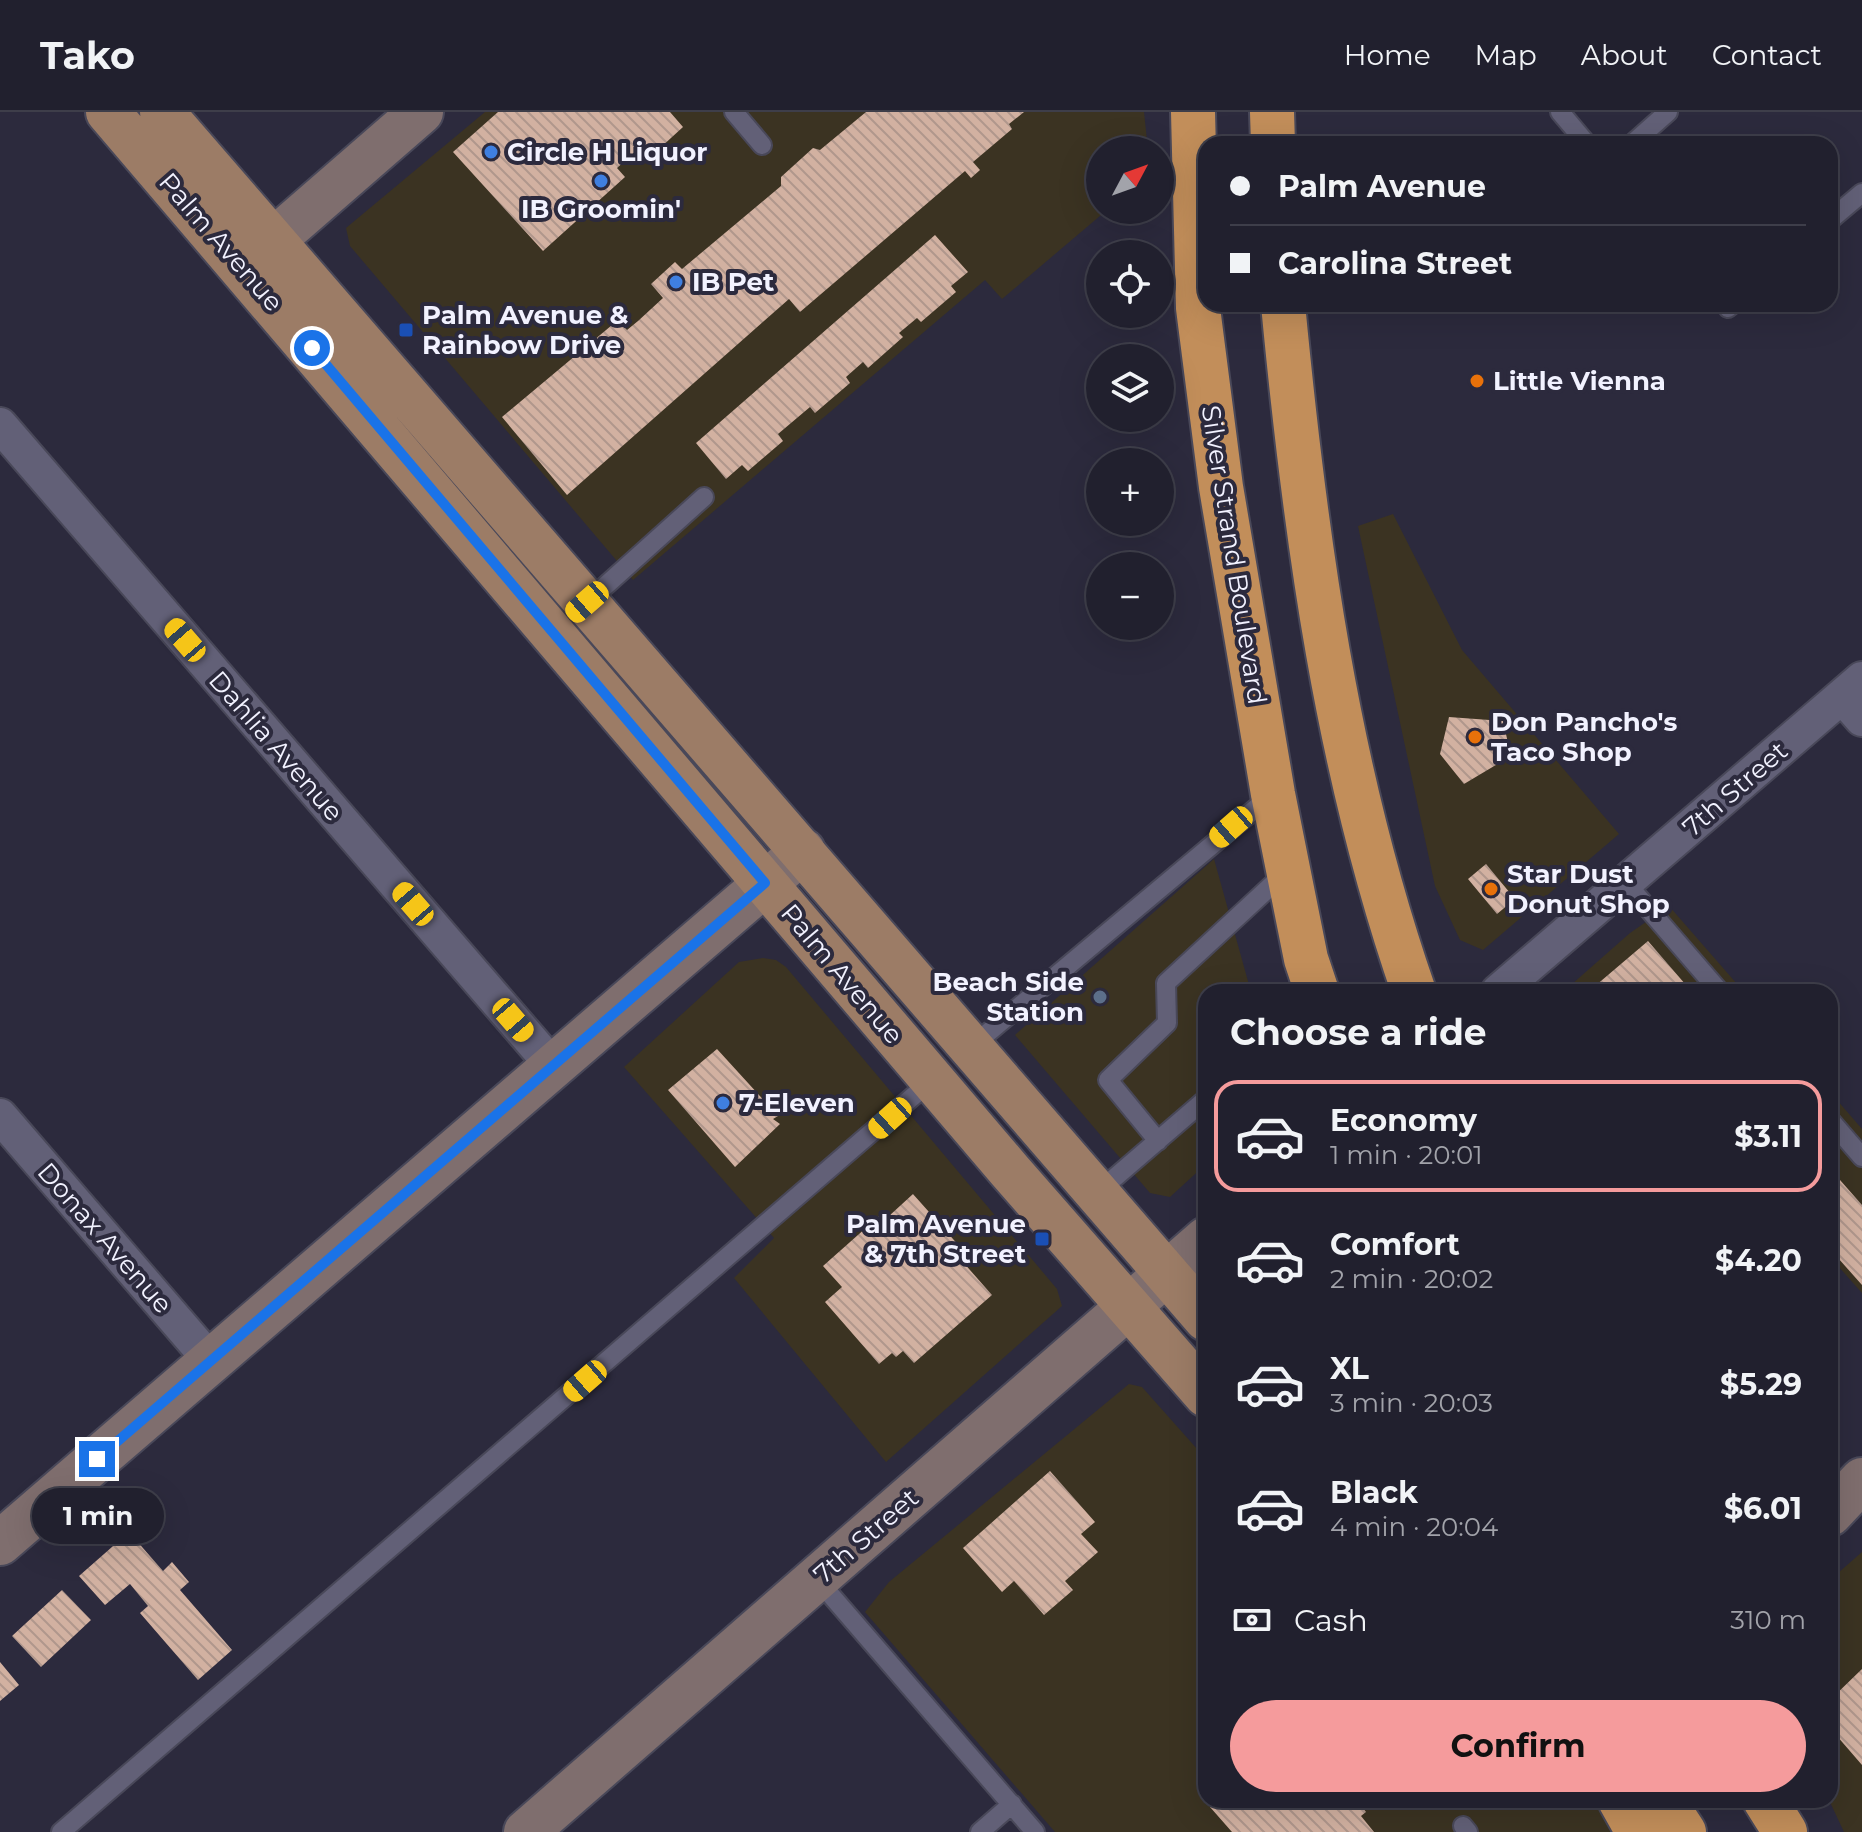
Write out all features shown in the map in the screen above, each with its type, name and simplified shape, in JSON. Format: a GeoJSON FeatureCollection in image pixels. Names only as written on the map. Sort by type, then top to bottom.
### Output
{"type":"FeatureCollection","features":[{"type":"Feature","properties":{"kind":"highway","name":"Silver Strand Boulevard"},"geometry":{"type":"LineString","coordinates":[[1193,112],[1198,308]]}},
{"type":"Feature","properties":{"kind":"highway"},"geometry":{"type":"LineString","coordinates":[[1272,112],[1273,136]]}},
{"type":"Feature","properties":{"kind":"highway","name":"Silver Strand Boulevard"},"geometry":{"type":"LineString","coordinates":[[1199,312],[1221,487],[1273,794],[1306,959],[1314,984]]}},
{"type":"Feature","properties":{"kind":"highway"},"geometry":{"type":"LineString","coordinates":[[1284,312],[1301,472],[1349,767],[1393,929],[1411,984]]}},
{"type":"Feature","properties":{"kind":"highway"},"geometry":{"type":"LineString","coordinates":[[1624,1808],[1638,1832]]}},
{"type":"Feature","properties":{"kind":"highway"},"geometry":{"type":"LineString","coordinates":[[1668,1808],[1684,1832]]}},
{"type":"Feature","properties":{"kind":"highway"},"geometry":{"type":"LineString","coordinates":[[1770,1808],[1787,1832]]}},
{"type":"Feature","properties":{"kind":"highway"},"geometry":{"type":"LineString","coordinates":[[1782,1808],[1787,1832]]}},
{"type":"Feature","properties":{"kind":"main road","name":"Palm Avenue"},"geometry":{"type":"LineString","coordinates":[[108,112],[259,254],[587,602],[1198,1309]]}},
{"type":"Feature","properties":{"kind":"main road","name":"Palm Avenue"},"geometry":{"type":"LineString","coordinates":[[162,112],[259,254],[553,633],[932,1080],[1198,1386]]}},
{"type":"Feature","properties":{"kind":"main road"},"geometry":{"type":"LineString","coordinates":[[932,1080],[972,1046]]}},
{"type":"Feature","properties":{"kind":"street"},"geometry":{"type":"LineString","coordinates":[[259,254],[421,112]]}},
{"type":"Feature","properties":{"kind":"street","name":"Dahlia Avenue"},"geometry":{"type":"LineString","coordinates":[[0,425],[553,1066]]}},
{"type":"Feature","properties":{"kind":"street","name":"7th Street"},"geometry":{"type":"LineString","coordinates":[[1507,984],[1626,883],[1855,698]]}},
{"type":"Feature","properties":{"kind":"street"},"geometry":{"type":"LineString","coordinates":[[0,1543],[803,851]]}},
{"type":"Feature","properties":{"kind":"street","name":"Donax Avenue"},"geometry":{"type":"LineString","coordinates":[[0,1116],[211,1361]]}},
{"type":"Feature","properties":{"kind":"street","name":"7th Street"},"geometry":{"type":"LineString","coordinates":[[526,1832],[1198,1246]]}},
{"type":"Feature","properties":{"kind":"lane"},"geometry":{"type":"LineString","coordinates":[[734,112],[762,145]]}},
{"type":"Feature","properties":{"kind":"lane"},"geometry":{"type":"LineString","coordinates":[[1560,112],[1580,136]]}},
{"type":"Feature","properties":{"kind":"lane"},"geometry":{"type":"LineString","coordinates":[[1641,136],[1668,112]]}},
{"type":"Feature","properties":{"kind":"lane"},"geometry":{"type":"LineString","coordinates":[[1838,213],[1862,193]]}},
{"type":"Feature","properties":{"kind":"lane"},"geometry":{"type":"LineString","coordinates":[[553,633],[704,497]]}},
{"type":"Feature","properties":{"kind":"lane"},"geometry":{"type":"LineString","coordinates":[[972,1046],[1273,794]]}},
{"type":"Feature","properties":{"kind":"lane"},"geometry":{"type":"LineString","coordinates":[[1158,1141],[1108,1080],[1167,1023],[1166,983],[1289,869]]}},
{"type":"Feature","properties":{"kind":"lane"},"geometry":{"type":"LineString","coordinates":[[1626,883],[1713,984]]}},
{"type":"Feature","properties":{"kind":"lane"},"geometry":{"type":"LineString","coordinates":[[61,1832],[932,1080]]}},
{"type":"Feature","properties":{"kind":"lane"},"geometry":{"type":"LineString","coordinates":[[1098,1192],[1198,1106]]}},
{"type":"Feature","properties":{"kind":"lane"},"geometry":{"type":"LineString","coordinates":[[1838,1129],[1862,1157]]}},
{"type":"Feature","properties":{"kind":"lane"},"geometry":{"type":"LineString","coordinates":[[817,1579],[1035,1832]]}},
{"type":"Feature","properties":{"kind":"lane"},"geometry":{"type":"LineString","coordinates":[[980,1832],[1012,1804]]}},
{"type":"Feature","properties":{"kind":"shaded area"},"geometry":{"type":"Polygon","coordinates":[[[485,112],[1144,112],[1147,136],[1086,136],[1086,224],[1090,224],[1002,299],[985,280],[633,580],[350,246],[346,228],[485,112]]]}},
{"type":"Feature","properties":{"kind":"shaded area"},"geometry":{"type":"Polygon","coordinates":[[[1393,514],[1462,650],[1619,834],[1483,950],[1460,940],[1435,886],[1358,526],[1393,514]]]}},
{"type":"Feature","properties":{"kind":"shaded area"},"geometry":{"type":"Polygon","coordinates":[[[1214,859],[1249,984],[1198,984],[1198,1171],[1170,1197],[1150,1193],[1015,1035],[1214,859]]]}},
{"type":"Feature","properties":{"kind":"shaded area"},"geometry":{"type":"Polygon","coordinates":[[[1669,906],[1737,984],[1572,984],[1630,933],[1669,906]]]}},
{"type":"Feature","properties":{"kind":"shaded area"},"geometry":{"type":"Polygon","coordinates":[[[763,958],[776,960],[786,967],[1057,1289],[1062,1306],[886,1462],[734,1278],[774,1238],[624,1067],[739,962],[763,958]]]}},
{"type":"Feature","properties":{"kind":"shaded area"},"geometry":{"type":"Polygon","coordinates":[[[1838,1101],[1862,1129],[1862,1293],[1838,1266],[1838,1101]]]}},
{"type":"Feature","properties":{"kind":"shaded area"},"geometry":{"type":"Polygon","coordinates":[[[1129,1384],[1142,1387],[1198,1450],[1198,1808],[1600,1808],[1612,1832],[1055,1832],[865,1612],[889,1582],[1129,1384]]]}},
{"type":"Feature","properties":{"kind":"shaded area"},"geometry":{"type":"Polygon","coordinates":[[[1862,1552],[1862,1832],[1844,1832],[1833,1808],[1838,1808],[1838,1573],[1862,1552]]]}},
{"type":"Feature","properties":{"kind":"building"},"geometry":{"type":"Polygon","coordinates":[[[498,112],[670,112],[683,127],[648,159],[638,149],[617,168],[625,177],[543,251],[453,152],[498,112]]]}},
{"type":"Feature","properties":{"kind":"building"},"geometry":{"type":"Polygon","coordinates":[[[866,112],[1024,112],[1009,124],[1012,129],[973,162],[980,170],[971,178],[965,171],[800,312],[789,299],[567,495],[502,417],[618,320],[627,330],[638,321],[663,298],[651,284],[675,262],[682,269],[781,186],[781,177],[813,148],[820,150],[866,112]]]}},
{"type":"Feature","properties":{"kind":"building"},"geometry":{"type":"Polygon","coordinates":[[[935,235],[968,272],[951,286],[956,292],[921,322],[917,318],[899,333],[903,337],[868,368],[863,362],[846,377],[850,383],[815,413],[810,407],[778,434],[783,441],[748,471],[742,465],[726,479],[696,443],[935,235]]]}},
{"type":"Feature","properties":{"kind":"building","name":"Don Pancho's Taco Shop"},"geometry":{"type":"Polygon","coordinates":[[[1449,717],[1503,721],[1511,756],[1464,784],[1440,754],[1449,717]]]}},
{"type":"Feature","properties":{"kind":"building","name":"Star Dust Donut Shop"},"geometry":{"type":"Polygon","coordinates":[[[1486,864],[1515,899],[1497,914],[1468,879],[1486,864]]]}},
{"type":"Feature","properties":{"kind":"building"},"geometry":{"type":"Polygon","coordinates":[[[1648,941],[1685,984],[1597,984],[1648,941]]]}},
{"type":"Feature","properties":{"kind":"building","name":"7-Eleven"},"geometry":{"type":"Polygon","coordinates":[[[717,1049],[778,1116],[773,1119],[780,1124],[735,1167],[668,1090],[717,1049]]]}},
{"type":"Feature","properties":{"kind":"building"},"geometry":{"type":"Polygon","coordinates":[[[1838,1178],[1862,1205],[1862,1285],[1838,1258],[1838,1178]]]}},
{"type":"Feature","properties":{"kind":"building"},"geometry":{"type":"Polygon","coordinates":[[[913,1194],[961,1248],[955,1253],[992,1295],[914,1363],[903,1351],[896,1357],[892,1353],[879,1364],[825,1302],[842,1287],[823,1266],[885,1211],[889,1216],[913,1194]]]}},
{"type":"Feature","properties":{"kind":"building"},"geometry":{"type":"Polygon","coordinates":[[[1050,1471],[1095,1522],[1081,1534],[1098,1552],[1065,1581],[1073,1590],[1044,1615],[1014,1581],[1002,1592],[963,1548],[1050,1471]]]}},
{"type":"Feature","properties":{"kind":"building"},"geometry":{"type":"Polygon","coordinates":[[[129,1532],[163,1571],[172,1562],[189,1582],[180,1590],[232,1650],[198,1680],[140,1613],[148,1606],[130,1584],[105,1605],[79,1576],[129,1532]]]}},
{"type":"Feature","properties":{"kind":"building"},"geometry":{"type":"Polygon","coordinates":[[[62,1590],[91,1620],[41,1667],[12,1636],[62,1590]]]}},
{"type":"Feature","properties":{"kind":"building"},"geometry":{"type":"Polygon","coordinates":[[[0,1662],[19,1685],[0,1701],[0,1662]]]}},
{"type":"Feature","properties":{"kind":"building"},"geometry":{"type":"Polygon","coordinates":[[[1862,1669],[1862,1765],[1838,1737],[1838,1692],[1862,1669]]]}},
{"type":"Feature","properties":{"kind":"building"},"geometry":{"type":"Polygon","coordinates":[[[1211,1808],[1363,1808],[1366,1812],[1361,1816],[1374,1832],[1232,1832],[1211,1808]]]}},
{"type":"Feature","properties":{"kind":"place","name":"Circle H Liquor"},"geometry":{"type":"Point","coordinates":[491,152]}},
{"type":"Feature","properties":{"kind":"place","name":"IB Groomin'"},"geometry":{"type":"Point","coordinates":[601,181]}},
{"type":"Feature","properties":{"kind":"place","name":"IB Pet"},"geometry":{"type":"Point","coordinates":[676,282]}},
{"type":"Feature","properties":{"kind":"place","name":"Palm Avenue & Rainbow Drive"},"geometry":{"type":"Point","coordinates":[406,330]}},
{"type":"Feature","properties":{"kind":"place","name":"Little Vienna"},"geometry":{"type":"Point","coordinates":[1477,381]}},
{"type":"Feature","properties":{"kind":"place","name":"Don Pancho's Taco Shop"},"geometry":{"type":"Point","coordinates":[1475,737]}},
{"type":"Feature","properties":{"kind":"place","name":"Star Dust Donut Shop"},"geometry":{"type":"Point","coordinates":[1491,889]}},
{"type":"Feature","properties":{"kind":"place","name":"Beach Side Station"},"geometry":{"type":"Point","coordinates":[1100,997]}},
{"type":"Feature","properties":{"kind":"place","name":"7-Eleven"},"geometry":{"type":"Point","coordinates":[723,1103]}},
{"type":"Feature","properties":{"kind":"place","name":"Palm Avenue & 7th Street"},"geometry":{"type":"Point","coordinates":[1042,1239]}},
{"type":"Feature","properties":{"kind":"route"},"geometry":{"type":"LineString","coordinates":[[97,1459],[765,883],[312,348]]}}]}
